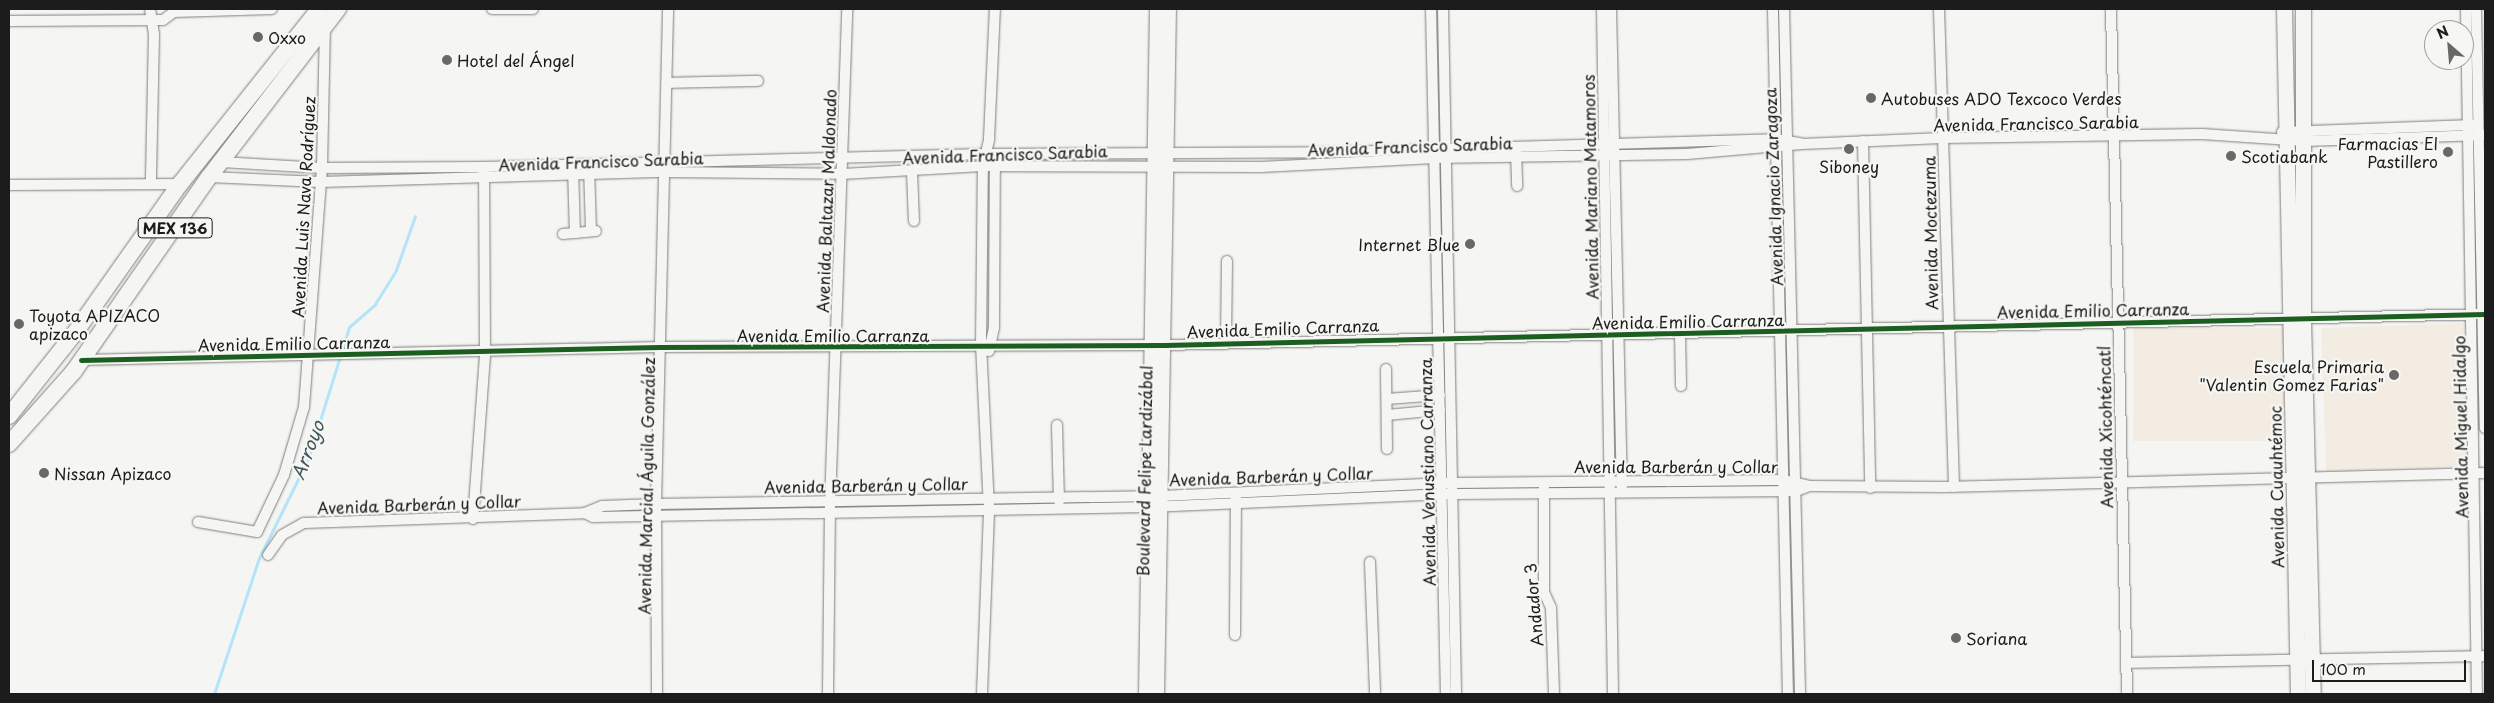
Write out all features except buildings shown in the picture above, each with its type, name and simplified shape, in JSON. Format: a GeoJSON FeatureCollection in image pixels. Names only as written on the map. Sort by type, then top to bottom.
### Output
{"type":"FeatureCollection","features":[{"type":"Feature","properties":{"kind":"main road","name":"MEX 136"},"geometry":{"type":"LineString","coordinates":[[9,416],[74,334],[180,184],[322,16],[338,9]]}},
{"type":"Feature","properties":{"kind":"main road","name":"Boulevard Felipe Lardizábal"},"geometry":{"type":"LineString","coordinates":[[1146,694],[1152,626],[1157,422],[1161,75],[1157,9]]}},
{"type":"Feature","properties":{"kind":"main road","name":"Boulevard Felipe Lardizábal"},"geometry":{"type":"LineString","coordinates":[[1161,75],[1168,9]]}},
{"type":"Feature","properties":{"kind":"main road","name":"Avenida Cuauhtémoc"},"geometry":{"type":"LineString","coordinates":[[2284,9],[2297,320],[2308,479],[2305,658],[2298,694]]}},
{"type":"Feature","properties":{"kind":"main road","name":"Avenida Cuauhtémoc"},"geometry":{"type":"LineString","coordinates":[[2302,9],[2305,135],[2292,478],[2305,658],[2313,694]]}},
{"type":"Feature","properties":{"kind":"main road","name":"MEX 136"},"geometry":{"type":"LineString","coordinates":[[9,444],[35,419],[81,360],[322,16]]}},
{"type":"Feature","properties":{"kind":"main road","name":"Boulevard Felipe Lardizábal"},"geometry":{"type":"LineString","coordinates":[[1152,626],[1156,694]]}},
{"type":"Feature","properties":{"kind":"street"},"geometry":{"type":"LineString","coordinates":[[150,9],[150,20],[154,34],[151,181]]}},
{"type":"Feature","properties":{"kind":"street"},"geometry":{"type":"LineString","coordinates":[[163,9],[163,20]]}},
{"type":"Feature","properties":{"kind":"street"},"geometry":{"type":"LineString","coordinates":[[154,34],[171,10],[272,9]]}},
{"type":"Feature","properties":{"kind":"street"},"geometry":{"type":"LineString","coordinates":[[492,9],[533,9]]}},
{"type":"Feature","properties":{"kind":"street","name":"Avenida Marcial Águila González"},"geometry":{"type":"LineString","coordinates":[[657,694],[656,509],[666,161],[668,9]]}},
{"type":"Feature","properties":{"kind":"street","name":"Avenida Baltazar Maldonado"},"geometry":{"type":"LineString","coordinates":[[828,694],[830,509],[847,9]]}},
{"type":"Feature","properties":{"kind":"street"},"geometry":{"type":"LineString","coordinates":[[982,694],[990,503],[985,362],[981,345],[983,166],[984,154],[990,139],[995,9]]}},
{"type":"Feature","properties":{"kind":"street","name":"Avenida Venustiano Carranza"},"geometry":{"type":"LineString","coordinates":[[1431,9],[1435,158],[1444,251]]}},
{"type":"Feature","properties":{"kind":"street","name":"Avenida Venustiano Carranza"},"geometry":{"type":"LineString","coordinates":[[1443,9],[1446,147],[1444,336],[1450,609],[1456,694]]}},
{"type":"Feature","properties":{"kind":"street","name":"Avenida Mariano Matamoros"},"geometry":{"type":"LineString","coordinates":[[1602,9],[1619,244],[1622,335],[1620,407],[1622,493]]}},
{"type":"Feature","properties":{"kind":"street","name":"Avenida Mariano Matamoros"},"geometry":{"type":"LineString","coordinates":[[1611,9],[1611,150],[1606,244],[1606,336],[1609,407],[1613,694]]}},
{"type":"Feature","properties":{"kind":"street","name":"Avenida Ignacio Zaragoza"},"geometry":{"type":"LineString","coordinates":[[1773,9],[1785,278],[1781,332],[1788,694]]}},
{"type":"Feature","properties":{"kind":"street","name":"Avenida Ignacio Zaragoza"},"geometry":{"type":"LineString","coordinates":[[1780,144],[1785,61],[1784,9]]}},
{"type":"Feature","properties":{"kind":"street","name":"Avenida Moctezuma"},"geometry":{"type":"LineString","coordinates":[[1939,9],[1947,326],[1954,487]]}},
{"type":"Feature","properties":{"kind":"street","name":"Avenida Xicohténcatl"},"geometry":{"type":"LineString","coordinates":[[2111,9],[2112,138],[2128,694]]}},
{"type":"Feature","properties":{"kind":"street","name":"Avenida Luis Nava Rodríguez"},"geometry":{"type":"LineString","coordinates":[[198,522],[258,532],[284,475],[301,416],[310,355],[322,168],[322,16]]}},
{"type":"Feature","properties":{"kind":"street"},"geometry":{"type":"LineString","coordinates":[[9,21],[163,20]]}},
{"type":"Feature","properties":{"kind":"street"},"geometry":{"type":"LineString","coordinates":[[1774,61],[1785,61]]}},
{"type":"Feature","properties":{"kind":"street"},"geometry":{"type":"LineString","coordinates":[[1433,64],[1445,65]]}},
{"type":"Feature","properties":{"kind":"street","name":"Avenida Miguel Hidalgo"},"geometry":{"type":"LineString","coordinates":[[2473,70],[2478,130],[2476,222],[2480,314],[2481,473],[2481,656],[2477,694]]}},
{"type":"Feature","properties":{"kind":"street"},"geometry":{"type":"LineString","coordinates":[[667,83],[758,81]]}},
{"type":"Feature","properties":{"kind":"street","name":"Avenida Francisco Sarabia"},"geometry":{"type":"LineString","coordinates":[[1342,157],[1435,147],[1516,146],[1611,150],[1687,149],[1942,138],[2288,136],[2478,130]]}},
{"type":"Feature","properties":{"kind":"street"},"geometry":{"type":"LineString","coordinates":[[985,362],[992,345],[995,275],[994,214],[996,154],[990,139]]}},
{"type":"Feature","properties":{"kind":"street"},"geometry":{"type":"LineString","coordinates":[[1863,141],[1870,488]]}},
{"type":"Feature","properties":{"kind":"street"},"geometry":{"type":"LineString","coordinates":[[1516,146],[1517,186]]}},
{"type":"Feature","properties":{"kind":"street","name":"Avenida Francisco Sarabia"},"geometry":{"type":"LineString","coordinates":[[221,162],[322,168],[484,167],[842,174],[912,172],[983,166],[1160,160],[1342,157],[1516,158],[1611,150]]}},
{"type":"Feature","properties":{"kind":"street","name":"Avenida Francisco Sarabia"},"geometry":{"type":"LineString","coordinates":[[589,169],[666,161],[842,161],[984,154],[1160,160]]}},
{"type":"Feature","properties":{"kind":"street"},"geometry":{"type":"LineString","coordinates":[[472,519],[486,354],[484,167]]}},
{"type":"Feature","properties":{"kind":"street"},"geometry":{"type":"LineString","coordinates":[[573,169],[576,233]]}},
{"type":"Feature","properties":{"kind":"street","name":"Avenida Francisco Sarabia"},"geometry":{"type":"LineString","coordinates":[[209,177],[320,182],[484,179],[573,169]]}},
{"type":"Feature","properties":{"kind":"street"},"geometry":{"type":"LineString","coordinates":[[563,234],[593,231],[589,169]]}},
{"type":"Feature","properties":{"kind":"street"},"geometry":{"type":"LineString","coordinates":[[912,172],[914,221]]}},
{"type":"Feature","properties":{"kind":"street"},"geometry":{"type":"LineString","coordinates":[[9,185],[151,181],[180,184]]}},
{"type":"Feature","properties":{"kind":"street"},"geometry":{"type":"LineString","coordinates":[[983,213],[994,214]]}},
{"type":"Feature","properties":{"kind":"street"},"geometry":{"type":"LineString","coordinates":[[1606,244],[1619,244]]}},
{"type":"Feature","properties":{"kind":"street"},"geometry":{"type":"LineString","coordinates":[[1226,342],[1227,261]]}},
{"type":"Feature","properties":{"kind":"street"},"geometry":{"type":"LineString","coordinates":[[982,275],[995,275]]}},
{"type":"Feature","properties":{"kind":"street","name":"Avenida Ignacio Zaragoza"},"geometry":{"type":"LineString","coordinates":[[1785,278],[1792,331],[1800,694]]}},
{"type":"Feature","properties":{"kind":"street","name":"Avenida Emilio Carranza"},"geometry":{"type":"LineString","coordinates":[[81,360],[310,355],[486,354],[660,347],[836,349],[981,345],[1158,344],[1444,336],[1606,336],[1781,332],[1867,326],[2118,325],[2480,314]]}},
{"type":"Feature","properties":{"kind":"street"},"geometry":{"type":"LineString","coordinates":[[1680,333],[1681,386]]}},
{"type":"Feature","properties":{"kind":"street","name":"Avenida Venustiano Carranza"},"geometry":{"type":"LineString","coordinates":[[1444,336],[1440,410],[1447,483]]}},
{"type":"Feature","properties":{"kind":"street"},"geometry":{"type":"LineString","coordinates":[[1386,369],[1387,449]]}},
{"type":"Feature","properties":{"kind":"street","name":"Avenida Miguel Hidalgo"},"geometry":{"type":"LineString","coordinates":[[2480,394],[2485,428]]}},
{"type":"Feature","properties":{"kind":"street"},"geometry":{"type":"LineString","coordinates":[[1387,399],[1440,396]]}},
{"type":"Feature","properties":{"kind":"street"},"geometry":{"type":"LineString","coordinates":[[1782,403],[1794,402]]}},
{"type":"Feature","properties":{"kind":"street"},"geometry":{"type":"LineString","coordinates":[[1609,407],[1620,407]]}},
{"type":"Feature","properties":{"kind":"street"},"geometry":{"type":"LineString","coordinates":[[1387,415],[1440,410]]}},
{"type":"Feature","properties":{"kind":"street"},"geometry":{"type":"LineString","coordinates":[[1057,425],[1059,507]]}},
{"type":"Feature","properties":{"kind":"street","name":"Avenida Barberán y Collar"},"geometry":{"type":"LineString","coordinates":[[268,555],[282,535],[304,523],[472,519],[585,513],[602,506],[656,509],[830,509],[990,503],[1059,496],[1236,504],[1351,501],[1447,494],[1784,491],[1796,487],[1809,486],[1870,488],[2121,485],[2481,473]]}},
{"type":"Feature","properties":{"kind":"street"},"geometry":{"type":"LineString","coordinates":[[1698,480],[1698,492]]}},
{"type":"Feature","properties":{"kind":"street","name":"Avenida Barberán y Collar"},"geometry":{"type":"LineString","coordinates":[[990,503],[1059,507],[1155,501],[1236,493],[1447,483],[1784,480],[1796,487]]}},
{"type":"Feature","properties":{"kind":"street","name":"Andador 3"},"geometry":{"type":"LineString","coordinates":[[1544,482],[1544,592],[1552,608],[1554,694]]}},
{"type":"Feature","properties":{"kind":"street"},"geometry":{"type":"LineString","coordinates":[[1351,489],[1351,501]]}},
{"type":"Feature","properties":{"kind":"street"},"geometry":{"type":"LineString","coordinates":[[1235,635],[1236,493]]}},
{"type":"Feature","properties":{"kind":"street"},"geometry":{"type":"LineString","coordinates":[[1370,562],[1375,694]]}},
{"type":"Feature","properties":{"kind":"street","name":"Avenida Venustiano Carranza"},"geometry":{"type":"LineString","coordinates":[[1446,694],[1450,609]]}},
{"type":"Feature","properties":{"kind":"street"},"geometry":{"type":"LineString","coordinates":[[2127,663],[2481,656]]}},
{"type":"Feature","properties":{"kind":"shaded area"},"geometry":{"type":"Polygon","coordinates":[[[2464,323],[2469,466],[2326,471],[2321,328],[2464,323]]]}},
{"type":"Feature","properties":{"kind":"shaded area"},"geometry":{"type":"Polygon","coordinates":[[[2133,328],[2284,328],[2284,441],[2133,441],[2133,328]]]}},
{"type":"Feature","properties":{"kind":"waterway","name":"Arroyo"},"geometry":{"type":"LineString","coordinates":[[214,694],[259,558],[308,459],[349,327],[375,304],[396,270],[415,216]]}},
{"type":"Feature","properties":{"kind":"cycle path"},"geometry":{"type":"LineString","coordinates":[[81,360],[660,347],[1164,345],[2485,314]]}},
{"type":"Feature","properties":{"kind":"place","name":"Oxxo"},"geometry":{"type":"Point","coordinates":[258,37]}},
{"type":"Feature","properties":{"kind":"place","name":"Hotel del Ángel"},"geometry":{"type":"Point","coordinates":[447,60]}},
{"type":"Feature","properties":{"kind":"place","name":"Autobuses ADO Texcoco Verdes"},"geometry":{"type":"Point","coordinates":[1871,98]}},
{"type":"Feature","properties":{"kind":"place","name":"Siboney"},"geometry":{"type":"Point","coordinates":[1849,149]}},
{"type":"Feature","properties":{"kind":"place","name":"Farmacias El Pastillero"},"geometry":{"type":"Point","coordinates":[2448,152]}},
{"type":"Feature","properties":{"kind":"place","name":"Scotiabank"},"geometry":{"type":"Point","coordinates":[2231,156]}},
{"type":"Feature","properties":{"kind":"place","name":"Internet Blue"},"geometry":{"type":"Point","coordinates":[1470,244]}},
{"type":"Feature","properties":{"kind":"place","name":"Toyota APIZACO apizaco"},"geometry":{"type":"Point","coordinates":[19,324]}},
{"type":"Feature","properties":{"kind":"place","name":"Escuela Primaria \"Valentin Gomez Farias\""},"geometry":{"type":"Point","coordinates":[2394,375]}},
{"type":"Feature","properties":{"kind":"place","name":"Nissan Apizaco"},"geometry":{"type":"Point","coordinates":[44,473]}},
{"type":"Feature","properties":{"kind":"place","name":"Soriana"},"geometry":{"type":"Point","coordinates":[1956,638]}}]}
